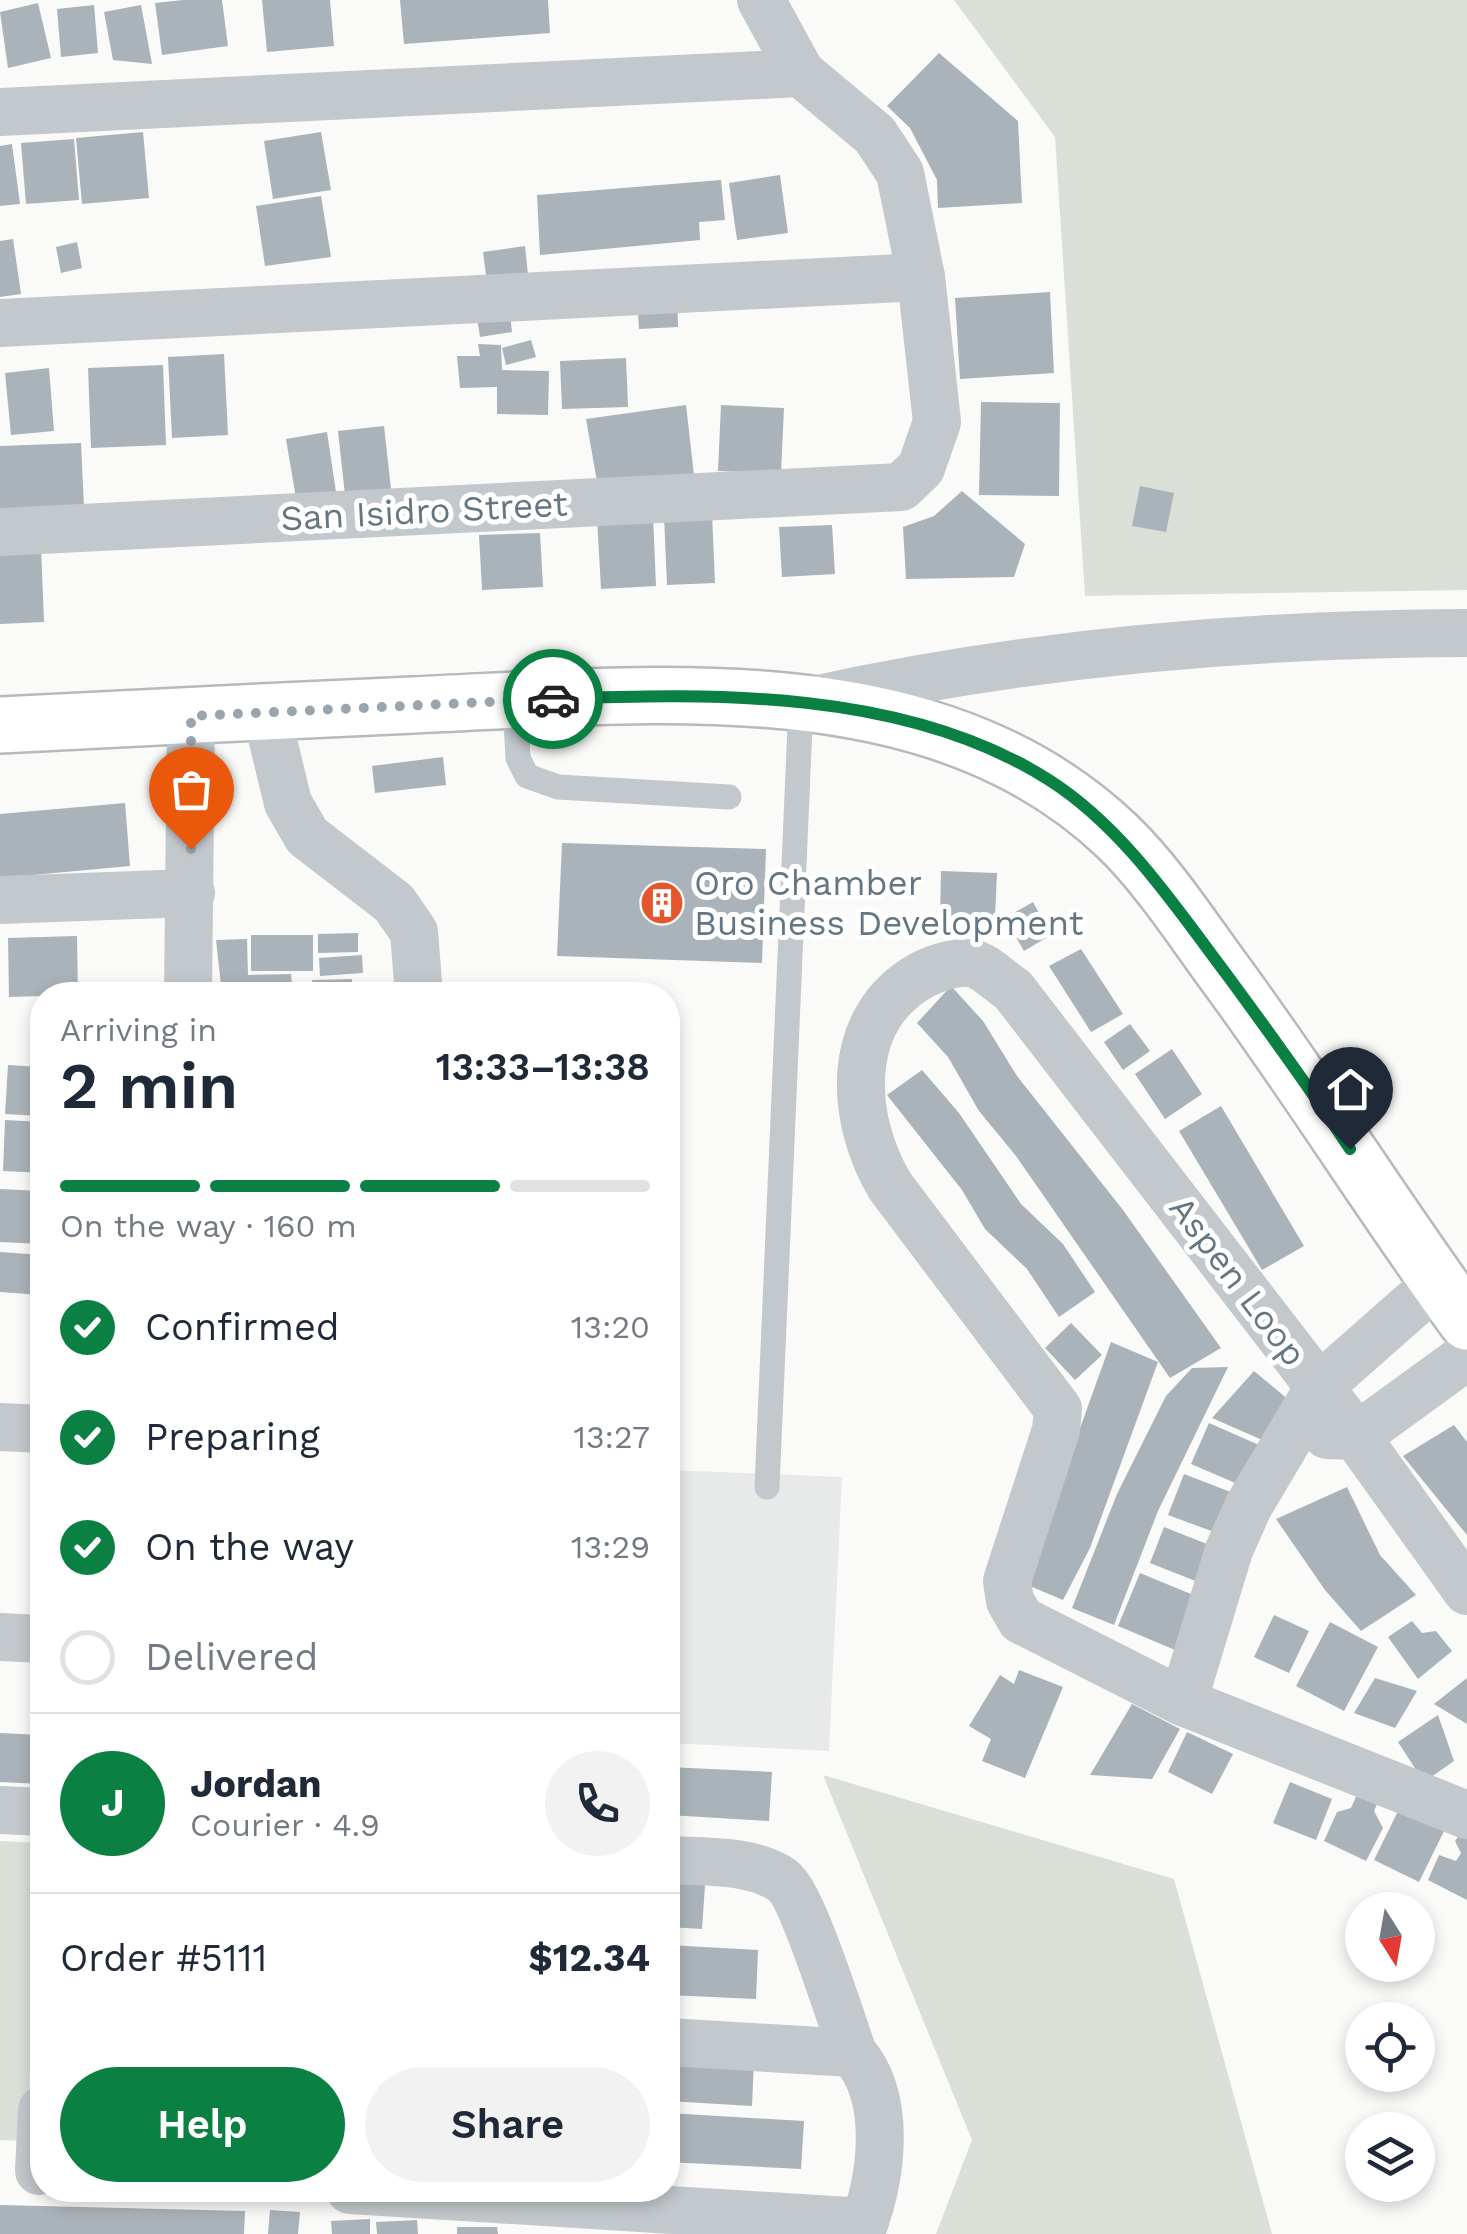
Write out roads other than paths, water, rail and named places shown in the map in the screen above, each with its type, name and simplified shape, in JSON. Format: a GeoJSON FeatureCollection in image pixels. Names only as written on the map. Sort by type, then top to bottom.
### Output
{"type":"FeatureCollection","features":[{"type":"Feature","properties":{"kind":"main road"},"geometry":{"type":"LineString","coordinates":[[0,724],[515,701],[708,698],[801,703],[916,724],[976,745],[1049,780],[1119,838],[1186,920],[1306,1082],[1452,1302]]}},
{"type":"Feature","properties":{"kind":"street"},"geometry":{"type":"LineString","coordinates":[[0,112],[801,74],[760,0]]}},
{"type":"Feature","properties":{"kind":"street","name":"San Isidro Street"},"geometry":{"type":"LineString","coordinates":[[0,532],[901,486],[921,468],[933,444],[937,422],[921,277],[900,173],[874,135],[801,74]]}},
{"type":"Feature","properties":{"kind":"street"},"geometry":{"type":"LineString","coordinates":[[0,323],[921,277]]}},
{"type":"Feature","properties":{"kind":"street"},"geometry":{"type":"LineString","coordinates":[[801,703],[1081,657],[1330,634],[1467,633]]}},
{"type":"Feature","properties":{"kind":"street"},"geometry":{"type":"LineString","coordinates":[[266,712],[288,804],[307,836],[350,874],[394,903],[414,932],[418,982]]}},
{"type":"Feature","properties":{"kind":"street"},"geometry":{"type":"LineString","coordinates":[[189,982],[191,716]]}},
{"type":"Feature","properties":{"kind":"street"},"geometry":{"type":"LineString","coordinates":[[0,900],[192,893]]}},
{"type":"Feature","properties":{"kind":"street","name":"Aspen Loop"},"geometry":{"type":"LineString","coordinates":[[1183,1702],[1021,1620],[1010,1601],[1007,1581],[1056,1430],[1058,1409],[890,1186],[869,1151],[861,1115],[860,1064],[880,1015],[908,982],[934,968],[974,964],[998,980],[1046,1027],[1356,1436],[1467,1591]]}},
{"type":"Feature","properties":{"kind":"street"},"geometry":{"type":"LineString","coordinates":[[1452,1302],[1319,1387],[1257,1490],[1228,1550],[1183,1702],[1467,1815]]}},
{"type":"Feature","properties":{"kind":"street"},"geometry":{"type":"LineString","coordinates":[[1294,1433],[1356,1436],[1467,1356]]}},
{"type":"Feature","properties":{"kind":"street"},"geometry":{"type":"LineString","coordinates":[[0,1426],[30,1429]]}},
{"type":"Feature","properties":{"kind":"street"},"geometry":{"type":"LineString","coordinates":[[0,1638],[30,1639]]}},
{"type":"Feature","properties":{"kind":"street"},"geometry":{"type":"LineString","coordinates":[[0,1810],[30,1811]]}},
{"type":"Feature","properties":{"kind":"street"},"geometry":{"type":"LineString","coordinates":[[512,2202],[863,2228],[879,2143],[877,2092],[870,2072],[853,2052],[785,1882],[734,1865],[680,1861]]}},
{"type":"Feature","properties":{"kind":"street"},"geometry":{"type":"LineString","coordinates":[[680,2043],[853,2052]]}},
{"type":"Feature","properties":{"kind":"lane"},"geometry":{"type":"LineString","coordinates":[[515,701],[518,758],[526,776],[558,787],[729,797]]}},
{"type":"Feature","properties":{"kind":"lane"},"geometry":{"type":"LineString","coordinates":[[767,1486],[801,703]]}},
{"type":"Feature","properties":{"kind":"place","name":"Oro Chamber Business Development"},"geometry":{"type":"Point","coordinates":[662,903]}}]}
